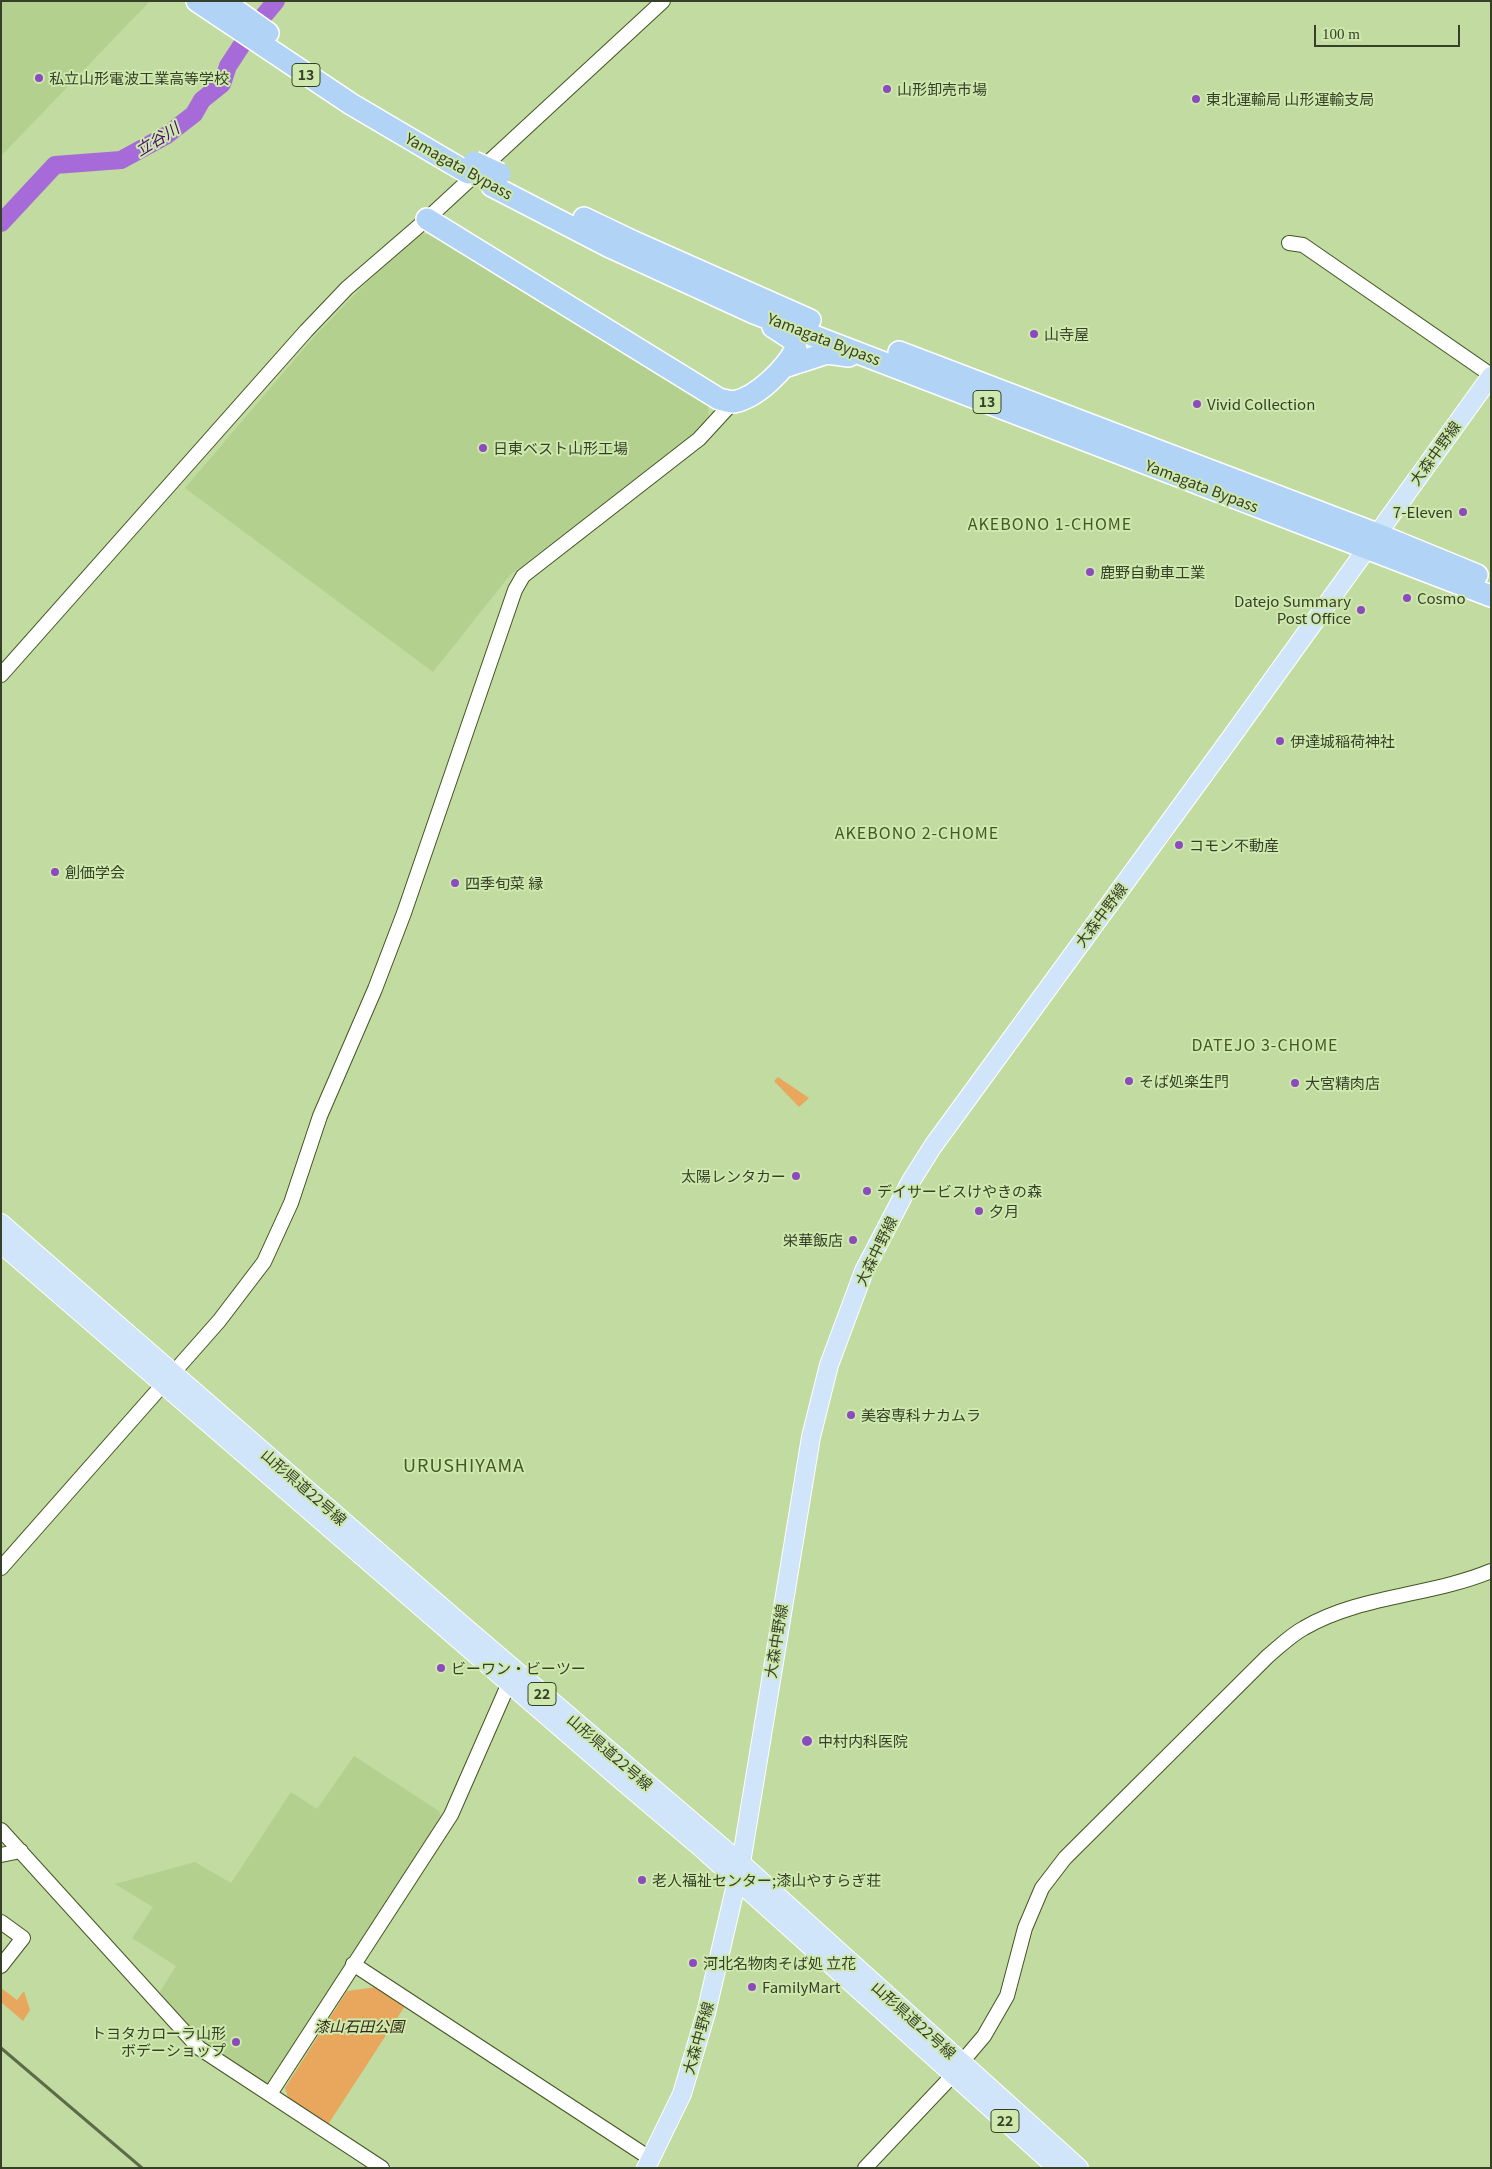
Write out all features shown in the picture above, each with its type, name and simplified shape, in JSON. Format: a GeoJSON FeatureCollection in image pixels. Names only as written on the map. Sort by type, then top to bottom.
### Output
{"type":"FeatureCollection","features":[{"type":"Feature","properties":{"kind":"highway","name":"Yamagata Bypass"},"geometry":{"type":"LineString","coordinates":[[197,1],[302,72],[471,168],[496,180],[817,323],[994,387],[1182,462],[1373,541],[1491,596]]}},
{"type":"Feature","properties":{"kind":"highway","name":"Yamagata Bypass"},"geometry":{"type":"LineString","coordinates":[[223,1],[421,138]]}},
{"type":"Feature","properties":{"kind":"highway","name":"Yamagata Bypass"},"geometry":{"type":"LineString","coordinates":[[496,180],[608,246],[754,313],[985,401],[1373,541],[1491,581]]}},
{"type":"Feature","properties":{"kind":"highway"},"geometry":{"type":"LineString","coordinates":[[428,219],[719,399],[733,402],[746,397],[787,366],[828,353],[855,357],[946,392],[985,401]]}},
{"type":"Feature","properties":{"kind":"highway"},"geometry":{"type":"LineString","coordinates":[[699,288],[709,297],[730,309],[780,330],[793,340],[796,349],[787,366]]}},
{"type":"Feature","properties":{"kind":"main road","name":"大森中野線"},"geometry":{"type":"LineString","coordinates":[[648,2163],[682,2094],[706,2012],[739,1872],[810,1436],[829,1365],[864,1271],[907,1188],[933,1146],[1373,541],[1491,375]]}},
{"type":"Feature","properties":{"kind":"main road","name":"山形県道22号線"},"geometry":{"type":"LineString","coordinates":[[1,1223],[169,1379],[509,1683],[739,1872]]}},
{"type":"Feature","properties":{"kind":"main road","name":"山形県道22号線"},"geometry":{"type":"LineString","coordinates":[[1,1244],[169,1379],[739,1872],[957,2069],[1057,2168]]}},
{"type":"Feature","properties":{"kind":"main road","name":"山形県道22号線"},"geometry":{"type":"LineString","coordinates":[[957,2069],[1080,2168]]}},
{"type":"Feature","properties":{"kind":"street"},"geometry":{"type":"LineString","coordinates":[[1,675],[306,331],[347,288],[428,219],[663,1]]}},
{"type":"Feature","properties":{"kind":"street"},"geometry":{"type":"LineString","coordinates":[[1290,243],[1303,245],[1491,375]]}},
{"type":"Feature","properties":{"kind":"street"},"geometry":{"type":"LineString","coordinates":[[1,1568],[169,1379],[245,1290],[264,1262],[291,1203],[320,1116],[375,989],[404,913],[515,590],[524,576],[700,439],[733,402]]}},
{"type":"Feature","properties":{"kind":"street"},"geometry":{"type":"LineString","coordinates":[[865,2168],[957,2069],[984,2036],[1007,1996],[1025,1928],[1042,1888],[1066,1858],[1268,1656],[1305,1628],[1343,1611],[1457,1583],[1491,1571]]}},
{"type":"Feature","properties":{"kind":"street"},"geometry":{"type":"LineString","coordinates":[[270,2094],[451,1815],[509,1683]]}},
{"type":"Feature","properties":{"kind":"street"},"geometry":{"type":"LineString","coordinates":[[1,1830],[199,2048],[382,2168]]}},
{"type":"Feature","properties":{"kind":"street"},"geometry":{"type":"LineString","coordinates":[[1,1855],[21,1851]]}},
{"type":"Feature","properties":{"kind":"street"},"geometry":{"type":"LineString","coordinates":[[1,1922],[23,1938],[1,1966]]}},
{"type":"Feature","properties":{"kind":"street"},"geometry":{"type":"LineString","coordinates":[[353,1964],[648,2163]]}},
{"type":"Feature","properties":{"kind":"shaded area","name":"私立山形電波工業高等学校"},"geometry":{"type":"Polygon","coordinates":[[[1,1],[150,1],[1,156],[1,1]]]}},
{"type":"Feature","properties":{"kind":"shaded area"},"geometry":{"type":"Polygon","coordinates":[[[432,233],[708,403],[709,423],[510,575],[433,672],[185,488],[314,337],[365,284],[420,235],[432,233]]]}},
{"type":"Feature","properties":{"kind":"shaded area"},"geometry":{"type":"Polygon","coordinates":[[[354,1756],[439,1811],[442,1821],[268,2089],[202,2046],[158,1995],[176,1966],[132,1938],[153,1907],[115,1884],[195,1862],[231,1883],[291,1792],[317,1809],[354,1756]]]}},
{"type":"Feature","properties":{"kind":"green space"},"geometry":{"type":"Polygon","coordinates":[[[778,1077],[809,1098],[799,1107],[774,1081],[778,1077]]]}},
{"type":"Feature","properties":{"kind":"green space","name":"漆山石田公園"},"geometry":{"type":"Polygon","coordinates":[[[377,1987],[405,2006],[327,2126],[289,2100],[285,2088],[347,1991],[377,1987]]]}},
{"type":"Feature","properties":{"kind":"green space"},"geometry":{"type":"Polygon","coordinates":[[[1,1988],[17,2000],[24,1991],[30,2010],[23,2021],[1,2002],[1,1988]]]}},
{"type":"Feature","properties":{"kind":"waterway","name":"立谷川"},"geometry":{"type":"LineString","coordinates":[[1,223],[55,165],[121,160],[167,135],[194,114],[202,100],[222,84],[228,66],[251,31],[276,1]]}},
{"type":"Feature","properties":{"kind":"railway"},"geometry":{"type":"LineString","coordinates":[[1,2048],[142,2168]]}},
{"type":"Feature","properties":{"kind":"place","name":"私立山形電波工業高等学校"},"geometry":{"type":"Point","coordinates":[39,78]}},
{"type":"Feature","properties":{"kind":"place","name":"山形卸売市場"},"geometry":{"type":"Point","coordinates":[887,89]}},
{"type":"Feature","properties":{"kind":"place","name":"東北運輸局 山形運輸支局"},"geometry":{"type":"Point","coordinates":[1196,99]}},
{"type":"Feature","properties":{"kind":"place","name":"山寺屋"},"geometry":{"type":"Point","coordinates":[1034,334]}},
{"type":"Feature","properties":{"kind":"place","name":"Vivid Collection"},"geometry":{"type":"Point","coordinates":[1197,404]}},
{"type":"Feature","properties":{"kind":"place","name":"日東ベスト山形工場"},"geometry":{"type":"Point","coordinates":[483,448]}},
{"type":"Feature","properties":{"kind":"place","name":"7-Eleven"},"geometry":{"type":"Point","coordinates":[1463,512]}},
{"type":"Feature","properties":{"kind":"place","name":"鹿野自動車工業"},"geometry":{"type":"Point","coordinates":[1090,572]}},
{"type":"Feature","properties":{"kind":"place","name":"Cosmo"},"geometry":{"type":"Point","coordinates":[1407,598]}},
{"type":"Feature","properties":{"kind":"place","name":"Datejo Summary Post Office"},"geometry":{"type":"Point","coordinates":[1361,610]}},
{"type":"Feature","properties":{"kind":"place","name":"伊達城稲荷神社"},"geometry":{"type":"Point","coordinates":[1280,741]}},
{"type":"Feature","properties":{"kind":"place","name":"コモン不動産"},"geometry":{"type":"Point","coordinates":[1179,845]}},
{"type":"Feature","properties":{"kind":"place","name":"創価学会"},"geometry":{"type":"Point","coordinates":[55,872]}},
{"type":"Feature","properties":{"kind":"place","name":"四季旬菜 縁"},"geometry":{"type":"Point","coordinates":[455,883]}},
{"type":"Feature","properties":{"kind":"place","name":"そば処楽生門"},"geometry":{"type":"Point","coordinates":[1129,1081]}},
{"type":"Feature","properties":{"kind":"place","name":"大宮精肉店"},"geometry":{"type":"Point","coordinates":[1295,1083]}},
{"type":"Feature","properties":{"kind":"place","name":"太陽レンタカー"},"geometry":{"type":"Point","coordinates":[796,1176]}},
{"type":"Feature","properties":{"kind":"place","name":"デイサービスけやきの森"},"geometry":{"type":"Point","coordinates":[867,1191]}},
{"type":"Feature","properties":{"kind":"place","name":"夕月"},"geometry":{"type":"Point","coordinates":[979,1211]}},
{"type":"Feature","properties":{"kind":"place","name":"栄華飯店"},"geometry":{"type":"Point","coordinates":[853,1240]}},
{"type":"Feature","properties":{"kind":"place","name":"美容専科ナカムラ"},"geometry":{"type":"Point","coordinates":[851,1415]}},
{"type":"Feature","properties":{"kind":"place","name":"ビーワン・ビーツー"},"geometry":{"type":"Point","coordinates":[441,1668]}},
{"type":"Feature","properties":{"kind":"place","name":"中村内科医院"},"geometry":{"type":"Point","coordinates":[807,1741]}},
{"type":"Feature","properties":{"kind":"place","name":"老人福祉センター;漆山やすらぎ荘"},"geometry":{"type":"Point","coordinates":[642,1880]}},
{"type":"Feature","properties":{"kind":"place","name":"河北名物肉そば処 立花"},"geometry":{"type":"Point","coordinates":[693,1963]}},
{"type":"Feature","properties":{"kind":"place","name":"FamilyMart"},"geometry":{"type":"Point","coordinates":[752,1987]}},
{"type":"Feature","properties":{"kind":"place","name":"トヨタカローラ山形 ボデーショップ"},"geometry":{"type":"Point","coordinates":[236,2042]}},
{"type":"Feature","properties":{"kind":"district","name":"AKEBONO 1-CHOME"},"geometry":{"type":"Point","coordinates":[1050,524]}},
{"type":"Feature","properties":{"kind":"district","name":"AKEBONO 2-CHOME"},"geometry":{"type":"Point","coordinates":[917,833]}},
{"type":"Feature","properties":{"kind":"district","name":"DATEJO 3-CHOME"},"geometry":{"type":"Point","coordinates":[1265,1045]}},
{"type":"Feature","properties":{"kind":"district","name":"URUSHIYAMA"},"geometry":{"type":"Point","coordinates":[464,1465]}}]}
